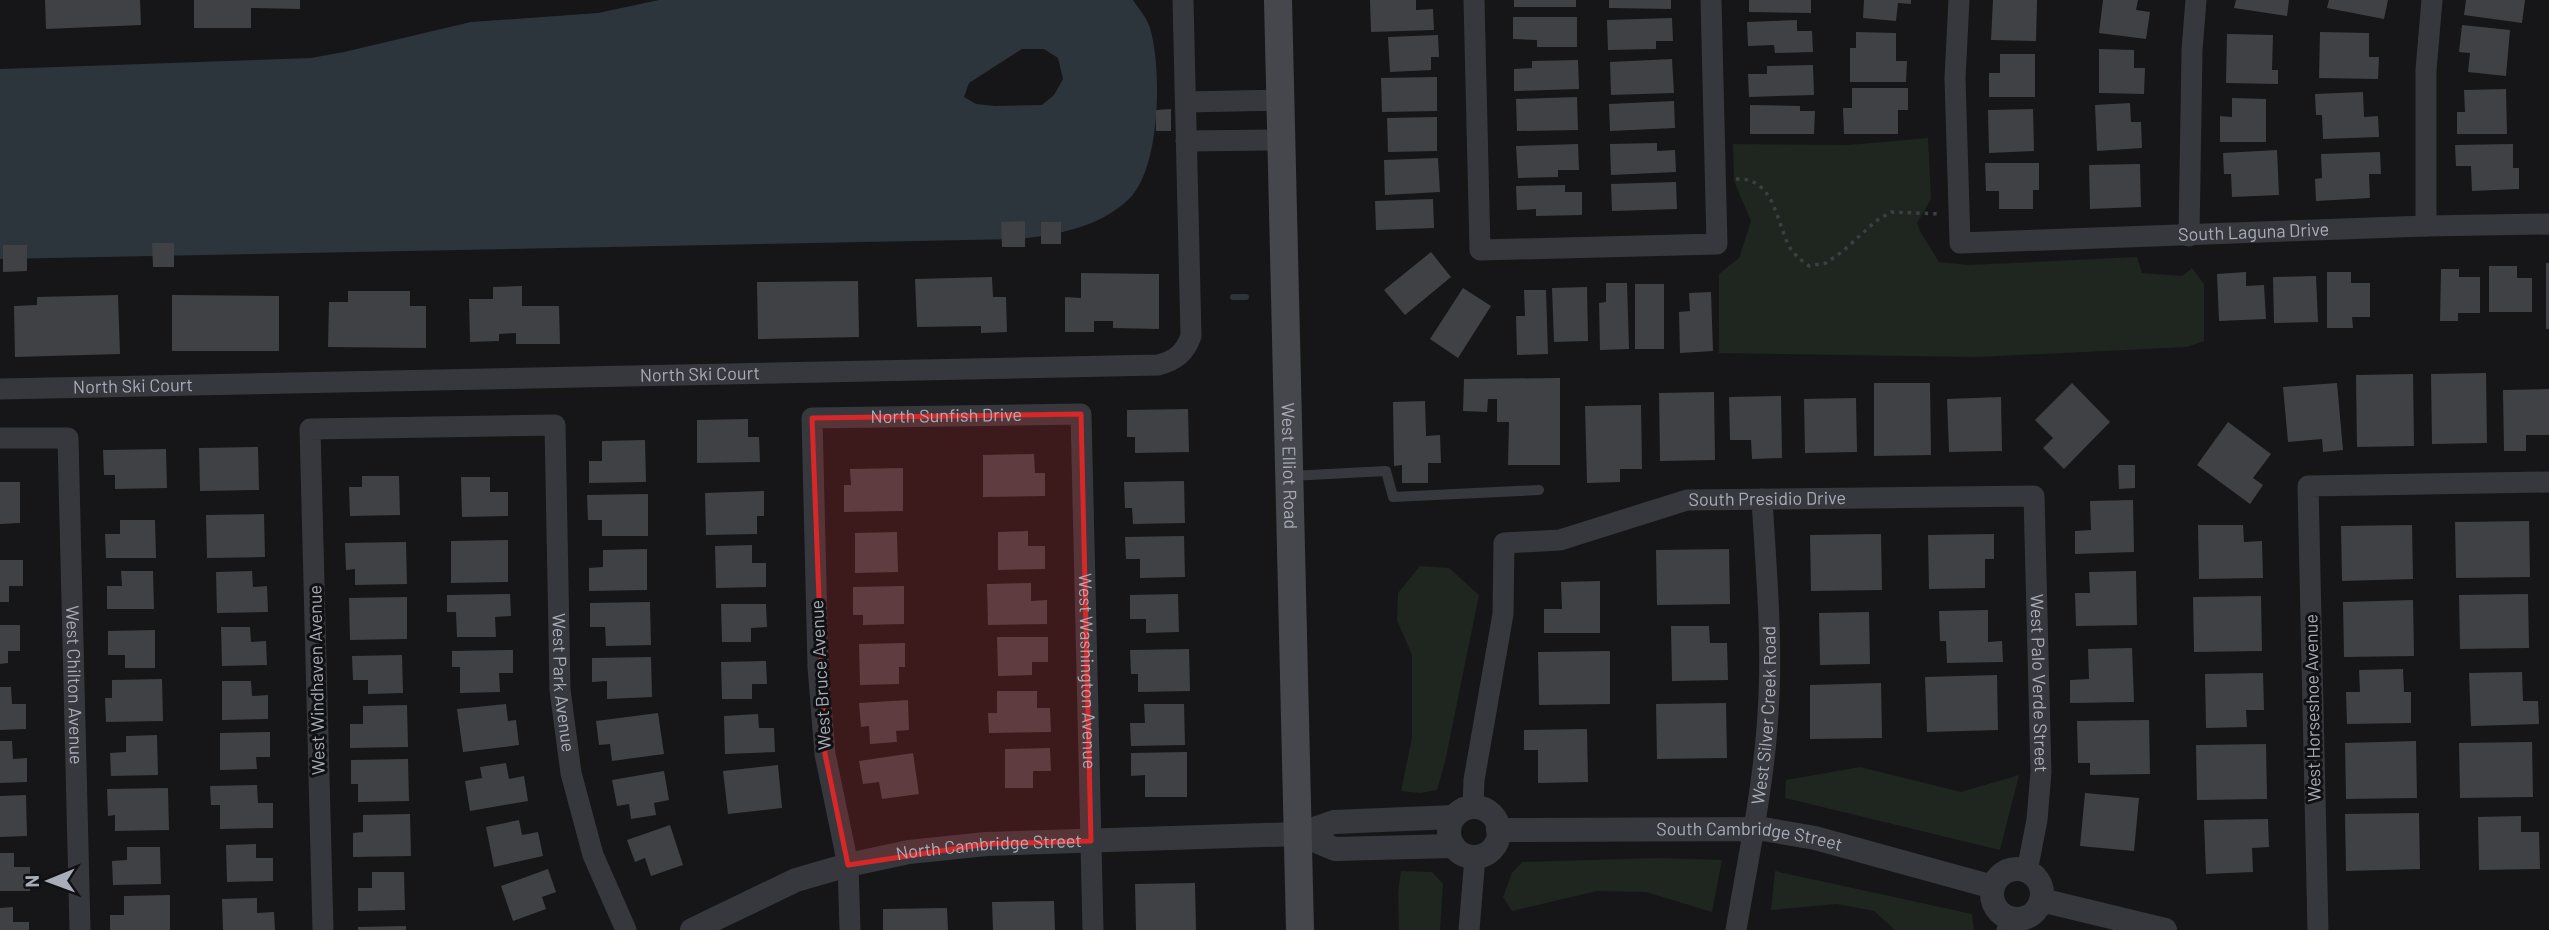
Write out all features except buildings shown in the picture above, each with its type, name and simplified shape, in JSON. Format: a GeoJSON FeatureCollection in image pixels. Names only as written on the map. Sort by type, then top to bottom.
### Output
{"type":"FeatureCollection","features":[{"type":"Feature","properties":{"kind":"main road","name":"West Elliot Road"},"geometry":{"type":"LineString","coordinates":[[1278,0],[1300,930]]}},
{"type":"Feature","properties":{"kind":"street","name":"North Ski Court"},"geometry":{"type":"LineString","coordinates":[[0,389],[1158,365],[1170,362],[1188,346],[1191,336],[1183,0]]}},
{"type":"Feature","properties":{"kind":"street"},"geometry":{"type":"LineString","coordinates":[[1474,0],[1480,250],[1717,244],[1711,0]]}},
{"type":"Feature","properties":{"kind":"street"},"geometry":{"type":"LineString","coordinates":[[1959,0],[1955,78],[1959,215]]}},
{"type":"Feature","properties":{"kind":"street"},"geometry":{"type":"LineString","coordinates":[[2189,236],[2192,50],[2196,0]]}},
{"type":"Feature","properties":{"kind":"street"},"geometry":{"type":"LineString","coordinates":[[2426,226],[2426,70],[2432,0]]}},
{"type":"Feature","properties":{"kind":"street"},"geometry":{"type":"LineString","coordinates":[[1186,102],[1281,100]]}},
{"type":"Feature","properties":{"kind":"street"},"geometry":{"type":"LineString","coordinates":[[1186,141],[1282,140]]}},
{"type":"Feature","properties":{"kind":"street","name":"South Laguna Drive"},"geometry":{"type":"LineString","coordinates":[[1959,215],[1960,243],[2549,224]]}},
{"type":"Feature","properties":{"kind":"street","name":"North Sunfish Drive"},"geometry":{"type":"LineString","coordinates":[[812,418],[1081,414]]}},
{"type":"Feature","properties":{"kind":"street","name":"West Washington Avenue"},"geometry":{"type":"LineString","coordinates":[[1081,414],[1093,930]]}},
{"type":"Feature","properties":{"kind":"street","name":"West Bruce Avenue"},"geometry":{"type":"LineString","coordinates":[[812,418],[818,667],[825,754],[848,865],[850,930]]}},
{"type":"Feature","properties":{"kind":"street","name":"West Windhaven Avenue"},"geometry":{"type":"LineString","coordinates":[[323,930],[310,429],[555,425]]}},
{"type":"Feature","properties":{"kind":"street","name":"West Park Avenue"},"geometry":{"type":"LineString","coordinates":[[555,425],[560,690],[571,773],[593,855],[626,930]]}},
{"type":"Feature","properties":{"kind":"street","name":"West Chilton Avenue"},"geometry":{"type":"LineString","coordinates":[[0,438],[68,438],[80,930]]}},
{"type":"Feature","properties":{"kind":"street","name":"West Horseshoe Avenue"},"geometry":{"type":"LineString","coordinates":[[2318,930],[2308,486],[2549,482]]}},
{"type":"Feature","properties":{"kind":"street","name":"South Presidio Drive"},"geometry":{"type":"LineString","coordinates":[[1464,812],[1474,780],[1503,614],[1504,543],[1560,540],[1687,500],[2034,495]]}},
{"type":"Feature","properties":{"kind":"street","name":"West Palo Verde Street"},"geometry":{"type":"LineString","coordinates":[[2027,871],[2037,820],[2041,772],[2034,495]]}},
{"type":"Feature","properties":{"kind":"street","name":"West Silver Creek Road"},"geometry":{"type":"LineString","coordinates":[[1736,930],[1765,749],[1770,664],[1762,499]]}},
{"type":"Feature","properties":{"kind":"street"},"geometry":{"type":"LineString","coordinates":[[1299,834],[1334,822],[1464,812],[1488,812],[1497,823],[1498,831],[1498,838],[1490,852],[1475,857],[1463,855],[1453,846],[1449,832],[1464,812]]}},
{"type":"Feature","properties":{"kind":"street","name":"South Cambridge Street"},"geometry":{"type":"LineString","coordinates":[[1498,831],[1753,829],[1815,838],[1993,887]]}},
{"type":"Feature","properties":{"kind":"street"},"geometry":{"type":"LineString","coordinates":[[1299,834],[1335,849],[1453,846]]}},
{"type":"Feature","properties":{"kind":"street","name":"North Cambridge Street"},"geometry":{"type":"LineString","coordinates":[[692,930],[796,880],[909,852],[986,844],[1299,834]]}},
{"type":"Feature","properties":{"kind":"street"},"geometry":{"type":"LineString","coordinates":[[1469,930],[1475,857]]}},
{"type":"Feature","properties":{"kind":"street"},"geometry":{"type":"LineString","coordinates":[[2011,870],[2027,871],[2040,883],[2041,900],[2033,914],[2009,924],[1994,903],[1993,887],[2003,874],[2011,870]]}},
{"type":"Feature","properties":{"kind":"street"},"geometry":{"type":"LineString","coordinates":[[2041,900],[2165,930]]}},
{"type":"Feature","properties":{"kind":"lane"},"geometry":{"type":"LineString","coordinates":[[1290,476],[1386,471],[1393,497],[1539,490]]}},
{"type":"Feature","properties":{"kind":"path"},"geometry":{"type":"LineString","coordinates":[[1716,180],[1747,178],[1764,190],[1780,216],[1789,245],[1797,257],[1809,266],[1826,263],[1843,251],[1862,231],[1891,212],[1959,215]]}},
{"type":"Feature","properties":{"kind":"highlighted area"},"geometry":{"type":"Polygon","coordinates":[[[1081,414],[1091,841],[986,844],[848,865],[825,754],[812,418],[1081,414]]]}},
{"type":"Feature","properties":{"kind":"shaded area"},"geometry":{"type":"Polygon","coordinates":[[[659,0],[1133,0],[1145,17],[1154,46],[1157,92],[1153,142],[1140,184],[1118,209],[1077,228],[1019,239],[0,259],[0,69],[311,58],[471,22],[598,13],[659,0]],[[1022,49],[969,83],[964,97],[976,104],[995,106],[1042,105],[1054,95],[1063,79],[1058,58],[1044,49],[1022,49]]]}},
{"type":"Feature","properties":{"kind":"shaded area"},"geometry":{"type":"Polygon","coordinates":[[[1928,138],[1931,199],[1917,223],[1939,262],[1968,265],[2137,257],[2142,273],[2182,276],[2192,268],[2204,284],[2204,341],[2187,347],[1977,357],[1719,353],[1719,274],[1739,258],[1751,221],[1734,181],[1733,144],[1849,145],[1928,138]]]}},
{"type":"Feature","properties":{"kind":"shaded area"},"geometry":{"type":"Polygon","coordinates":[[[1420,566],[1449,568],[1479,595],[1437,790],[1420,793],[1401,791],[1412,738],[1412,655],[1397,620],[1398,593],[1420,566]]]}},
{"type":"Feature","properties":{"kind":"shaded area"},"geometry":{"type":"Polygon","coordinates":[[[1860,767],[1961,792],[2019,775],[2000,850],[1785,798],[1786,780],[1860,767]]]}},
{"type":"Feature","properties":{"kind":"shaded area"},"geometry":{"type":"Polygon","coordinates":[[[1658,858],[1722,860],[1712,912],[1646,892],[1597,891],[1512,911],[1503,897],[1512,873],[1522,862],[1658,858]]]}},
{"type":"Feature","properties":{"kind":"shaded area"},"geometry":{"type":"Polygon","coordinates":[[[1401,871],[1432,872],[1443,884],[1440,930],[1399,930],[1398,892],[1401,871]]]}},
{"type":"Feature","properties":{"kind":"shaded area"},"geometry":{"type":"Polygon","coordinates":[[[1775,871],[1972,914],[1974,930],[1895,930],[1874,911],[1837,904],[1771,910],[1775,871]]]}},
{"type":"Feature","properties":{"kind":"waterway"},"geometry":{"type":"LineString","coordinates":[[1233,297],[1246,297]]}}]}
